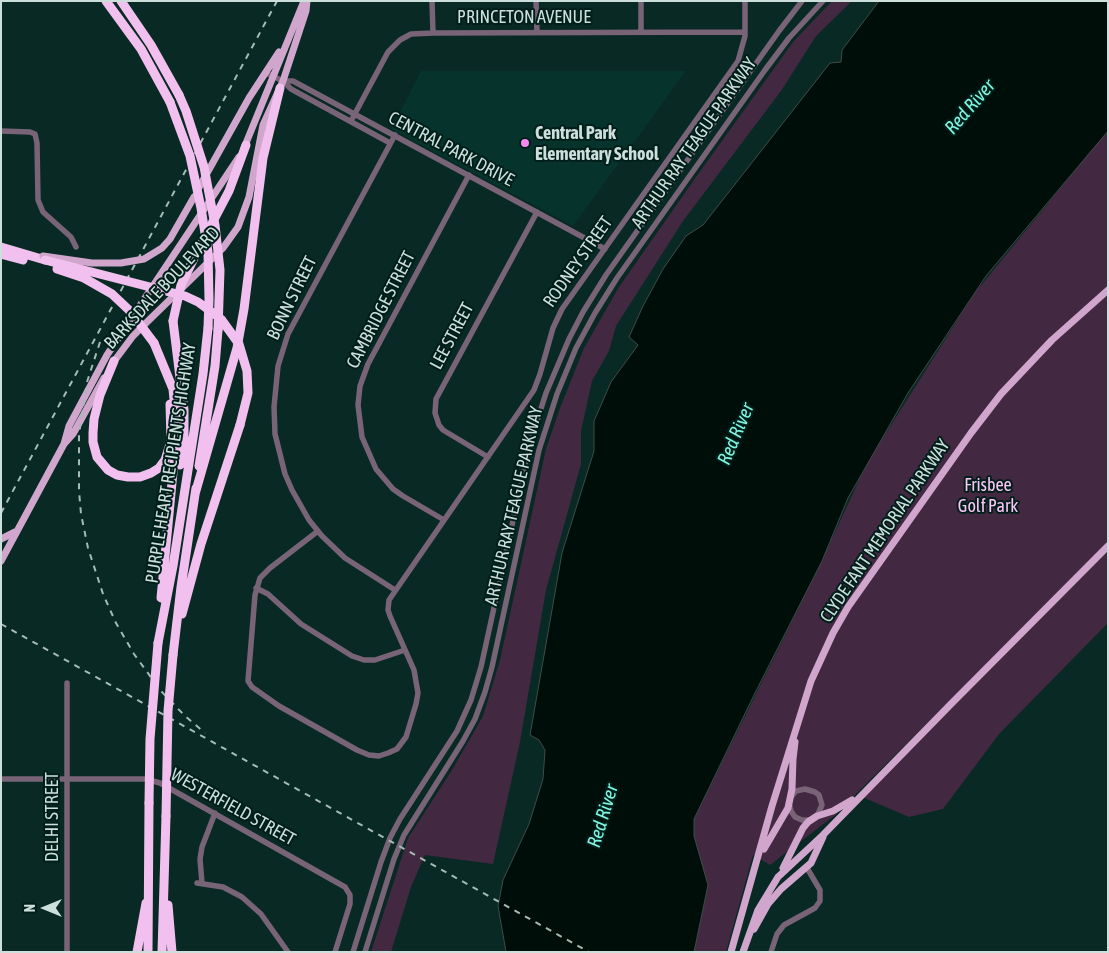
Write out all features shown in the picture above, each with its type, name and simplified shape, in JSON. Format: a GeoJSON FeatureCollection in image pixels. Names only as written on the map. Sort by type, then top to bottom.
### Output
{"type":"FeatureCollection","features":[{"type":"Feature","properties":{"kind":"highway","name":"PURPLE HEART RECIPIENTS HIGHWAY"},"geometry":{"type":"LineString","coordinates":[[106,1],[141,49],[170,102],[190,156],[205,229],[209,278],[208,328],[203,374],[176,548],[158,643],[150,739],[148,952]]}},
{"type":"Feature","properties":{"kind":"highway","name":"PURPLE HEART RECIPIENTS HIGHWAY"},"geometry":{"type":"LineString","coordinates":[[121,1],[151,44],[179,95],[186,112],[204,167],[215,225],[220,270],[215,366],[182,578],[168,711],[162,952]]}},
{"type":"Feature","properties":{"kind":"highway"},"geometry":{"type":"LineString","coordinates":[[195,494],[237,348],[244,309],[263,158],[281,84]]}},
{"type":"Feature","properties":{"kind":"highway"},"geometry":{"type":"LineString","coordinates":[[168,529],[183,447],[184,424],[183,394],[173,321],[181,284],[229,191],[246,145]]}},
{"type":"Feature","properties":{"kind":"highway"},"geometry":{"type":"LineString","coordinates":[[1,247],[185,296],[198,302],[221,319],[240,344],[247,371],[248,393],[240,425],[201,544],[174,650]]}},
{"type":"Feature","properties":{"kind":"highway"},"geometry":{"type":"LineString","coordinates":[[1,254],[44,260],[104,289],[130,311],[154,343],[167,372],[173,389],[178,430],[158,643]]}},
{"type":"Feature","properties":{"kind":"highway"},"geometry":{"type":"LineString","coordinates":[[114,361],[96,407],[93,442],[97,457],[108,470],[128,477],[140,477],[151,474],[166,460],[170,451],[172,432],[167,372]]}},
{"type":"Feature","properties":{"kind":"highway"},"geometry":{"type":"LineString","coordinates":[[165,862],[172,952]]}},
{"type":"Feature","properties":{"kind":"highway"},"geometry":{"type":"LineString","coordinates":[[137,952],[142,917],[149,888]]}},
{"type":"Feature","properties":{"kind":"main road","name":"BARKSDALE BOULEVARD"},"geometry":{"type":"LineString","coordinates":[[2,556],[64,444],[69,426],[115,341],[246,145],[292,28],[306,1]]}},
{"type":"Feature","properties":{"kind":"main road","name":"BARKSDALE BOULEVARD"},"geometry":{"type":"LineString","coordinates":[[64,444],[71,437],[114,361],[146,322],[223,248],[238,227],[249,198],[264,125],[281,84],[306,11],[306,1]]}},
{"type":"Feature","properties":{"kind":"main road"},"geometry":{"type":"LineString","coordinates":[[44,260],[121,263],[144,259],[162,248],[170,239],[249,98],[278,55],[292,28]]}},
{"type":"Feature","properties":{"kind":"main road","name":"CLYDE FANT MEMORIAL PARKWAY"},"geometry":{"type":"LineString","coordinates":[[731,952],[815,672],[848,607],[971,433],[1001,394],[1035,357],[1108,290]]}},
{"type":"Feature","properties":{"kind":"main road"},"geometry":{"type":"LineString","coordinates":[[1,539],[12,535],[19,528]]}},
{"type":"Feature","properties":{"kind":"main road"},"geometry":{"type":"LineString","coordinates":[[778,876],[828,830],[1108,546]]}},
{"type":"Feature","properties":{"kind":"main road"},"geometry":{"type":"LineString","coordinates":[[748,891],[767,842],[783,817],[790,800],[793,759],[803,708]]}},
{"type":"Feature","properties":{"kind":"main road"},"geometry":{"type":"LineString","coordinates":[[743,952],[758,910],[803,828],[810,820],[833,811],[860,796]]}},
{"type":"Feature","properties":{"kind":"main road"},"geometry":{"type":"LineString","coordinates":[[743,952],[768,904],[782,889],[807,868],[828,830]]}},
{"type":"Feature","properties":{"kind":"street"},"geometry":{"type":"LineString","coordinates":[[432,1],[433,33]]}},
{"type":"Feature","properties":{"kind":"street"},"geometry":{"type":"LineString","coordinates":[[536,1],[537,32]]}},
{"type":"Feature","properties":{"kind":"street"},"geometry":{"type":"LineString","coordinates":[[641,1],[641,32]]}},
{"type":"Feature","properties":{"kind":"street","name":"RODNEY STREET"},"geometry":{"type":"LineString","coordinates":[[395,590],[537,384],[559,313],[734,66],[742,51],[745,32],[745,1]]}},
{"type":"Feature","properties":{"kind":"street","name":"ARTHUR RAY TEAGUE PARKWAY"},"geometry":{"type":"LineString","coordinates":[[354,952],[390,838],[400,819],[453,737],[471,700],[481,667],[532,437],[546,392],[569,339],[606,275],[802,1]]}},
{"type":"Feature","properties":{"kind":"street","name":"ARTHUR RAY TEAGUE PARKWAY"},"geometry":{"type":"LineString","coordinates":[[365,952],[394,859],[404,835],[463,741],[475,719],[485,692],[541,444],[557,394],[579,342],[617,278],[765,70],[789,38],[823,1]]}},
{"type":"Feature","properties":{"kind":"street","name":"PRINCETON AVENUE"},"geometry":{"type":"LineString","coordinates":[[351,121],[388,52],[396,43],[411,34],[745,32]]}},
{"type":"Feature","properties":{"kind":"street","name":"CENTRAL PARK DRIVE"},"geometry":{"type":"LineString","coordinates":[[266,73],[274,76],[281,84],[390,143]]}},
{"type":"Feature","properties":{"kind":"street","name":"CENTRAL PARK DRIVE"},"geometry":{"type":"LineString","coordinates":[[281,84],[293,81],[394,135],[442,158],[469,175],[605,249]]}},
{"type":"Feature","properties":{"kind":"street"},"geometry":{"type":"LineString","coordinates":[[1,131],[30,132],[35,134],[37,139],[38,200],[43,212],[71,237],[76,247]]}},
{"type":"Feature","properties":{"kind":"street","name":"BONN STREET"},"geometry":{"type":"LineString","coordinates":[[394,135],[295,320],[285,344],[277,373],[274,395],[274,419],[275,434],[281,459],[292,490],[309,520],[349,561],[395,590]]}},
{"type":"Feature","properties":{"kind":"street","name":"CAMBRIDGE STREET"},"geometry":{"type":"LineString","coordinates":[[444,520],[393,489],[376,469],[362,437],[358,405],[360,386],[368,364],[469,175]]}},
{"type":"Feature","properties":{"kind":"street","name":"LEE STREET"},"geometry":{"type":"LineString","coordinates":[[488,457],[443,430],[435,412],[436,399],[537,212]]}},
{"type":"Feature","properties":{"kind":"street"},"geometry":{"type":"LineString","coordinates":[[318,530],[264,573],[256,588],[248,672],[250,684],[279,706],[364,753],[374,756],[388,754],[396,749],[406,737],[418,693],[416,677],[388,610],[389,600],[395,590]]}},
{"type":"Feature","properties":{"kind":"street"},"geometry":{"type":"LineString","coordinates":[[256,588],[268,594],[293,618],[309,630],[352,656],[364,660],[375,660],[405,650]]}},
{"type":"Feature","properties":{"kind":"street","name":"DELHI STREET"},"geometry":{"type":"LineString","coordinates":[[67,683],[67,952]]}},
{"type":"Feature","properties":{"kind":"street","name":"WESTERFIELD STREET"},"geometry":{"type":"LineString","coordinates":[[1,779],[153,780],[342,885],[351,898],[335,952]]}},
{"type":"Feature","properties":{"kind":"street"},"geometry":{"type":"LineString","coordinates":[[810,820],[802,820],[795,817],[790,800],[800,790],[810,789],[818,795],[822,805],[818,816]]}},
{"type":"Feature","properties":{"kind":"street"},"geometry":{"type":"LineString","coordinates":[[215,813],[201,850],[199,883],[225,888],[245,899],[261,914],[288,952]]}},
{"type":"Feature","properties":{"kind":"street"},"geometry":{"type":"LineString","coordinates":[[771,952],[777,934],[784,925],[815,908],[820,901],[820,890],[807,868]]}},
{"type":"Feature","properties":{"kind":"shaded area","name":"Central Park Elementary School"},"geometry":{"type":"Polygon","coordinates":[[[421,71],[686,71],[573,226],[391,129],[421,71]]]}},
{"type":"Feature","properties":{"kind":"green space"},"geometry":{"type":"Polygon","coordinates":[[[832,1],[852,1],[816,36],[781,91],[683,221],[616,326],[609,351],[592,381],[581,431],[581,464],[546,590],[520,742],[493,864],[425,855],[411,887],[391,952],[371,952],[408,838],[452,770],[483,716],[500,660],[546,449],[584,348],[619,287],[696,177],[793,42],[832,1]]]}},
{"type":"Feature","properties":{"kind":"green space","name":"Frisbee Golf Park"},"geometry":{"type":"Polygon","coordinates":[[[1108,130],[1108,543],[834,816],[770,865],[753,855],[726,952],[694,952],[708,885],[694,836],[694,819],[817,571],[867,463],[974,294],[1108,130]]]}},
{"type":"Feature","properties":{"kind":"green space"},"geometry":{"type":"Polygon","coordinates":[[[1108,551],[1108,623],[999,734],[943,809],[909,817],[860,796],[1108,551]]]}},
{"type":"Feature","properties":{"kind":"water","name":"Red River"},"geometry":{"type":"Polygon","coordinates":[[[879,1],[1108,1],[1108,131],[986,276],[908,393],[848,498],[822,561],[694,819],[694,836],[708,885],[694,952],[506,952],[498,906],[503,880],[529,824],[543,779],[545,750],[539,740],[530,735],[562,553],[594,451],[594,421],[611,382],[638,345],[629,337],[663,269],[686,236],[703,225],[830,63],[841,62],[842,50],[879,1]]]}},
{"type":"Feature","properties":{"kind":"railway"},"geometry":{"type":"LineString","coordinates":[[1,513],[277,1]]}},
{"type":"Feature","properties":{"kind":"railway"},"geometry":{"type":"LineString","coordinates":[[100,342],[87,382],[79,434],[79,491],[81,514],[88,548],[103,594],[116,623],[134,654],[161,691],[185,716],[205,733]]}},
{"type":"Feature","properties":{"kind":"railway"},"geometry":{"type":"LineString","coordinates":[[1,624],[589,952]]}},
{"type":"Feature","properties":{"kind":"place","name":"Central Park Elementary School"},"geometry":{"type":"Point","coordinates":[525,143]}}]}
